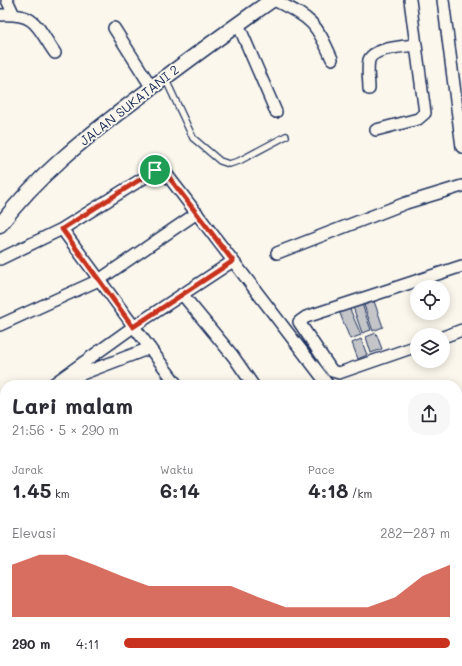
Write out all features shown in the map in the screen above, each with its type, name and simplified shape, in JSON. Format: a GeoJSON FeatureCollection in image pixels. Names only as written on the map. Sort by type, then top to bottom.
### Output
{"type":"FeatureCollection","features":[{"type":"Feature","properties":{"kind":"street"},"geometry":{"type":"LineString","coordinates":[[7,0],[14,15]]}},
{"type":"Feature","properties":{"kind":"street"},"geometry":{"type":"LineString","coordinates":[[273,0],[311,20],[322,35],[332,59]]}},
{"type":"Feature","properties":{"kind":"street","name":"JALAN SUKATANI 2"},"geometry":{"type":"LineString","coordinates":[[0,225],[16,204],[80,142],[238,24],[273,0]]}},
{"type":"Feature","properties":{"kind":"street"},"geometry":{"type":"LineString","coordinates":[[376,130],[418,119],[423,116],[425,110],[410,0]]}},
{"type":"Feature","properties":{"kind":"street"},"geometry":{"type":"LineString","coordinates":[[443,0],[462,144]]}},
{"type":"Feature","properties":{"kind":"street"},"geometry":{"type":"LineString","coordinates":[[0,15],[21,15],[32,20],[55,53]]}},
{"type":"Feature","properties":{"kind":"street"},"geometry":{"type":"LineString","coordinates":[[238,24],[276,112]]}},
{"type":"Feature","properties":{"kind":"street"},"geometry":{"type":"LineString","coordinates":[[114,28],[152,88]]}},
{"type":"Feature","properties":{"kind":"street"},"geometry":{"type":"LineString","coordinates":[[369,89],[369,60],[373,55],[387,49],[416,44]]}},
{"type":"Feature","properties":{"kind":"street"},"geometry":{"type":"LineString","coordinates":[[0,259],[62,229],[158,170],[165,172],[324,380]]}},
{"type":"Feature","properties":{"kind":"street"},"geometry":{"type":"LineString","coordinates":[[277,253],[406,203],[462,186]]}},
{"type":"Feature","properties":{"kind":"street"},"geometry":{"type":"LineString","coordinates":[[0,325],[99,280],[197,213]]}},
{"type":"Feature","properties":{"kind":"street"},"geometry":{"type":"LineString","coordinates":[[62,229],[173,380]]}},
{"type":"Feature","properties":{"kind":"street"},"geometry":{"type":"LineString","coordinates":[[59,380],[133,327],[233,261]]}},
{"type":"Feature","properties":{"kind":"street"},"geometry":{"type":"LineString","coordinates":[[410,348],[339,373],[332,370],[299,322],[306,317],[462,266]]}},
{"type":"Feature","properties":{"kind":"street"},"geometry":{"type":"LineString","coordinates":[[182,294],[233,356],[250,380]]}},
{"type":"Feature","properties":{"kind":"street"},"geometry":{"type":"LineString","coordinates":[[450,334],[462,330]]}},
{"type":"Feature","properties":{"kind":"street"},"geometry":{"type":"LineString","coordinates":[[65,380],[150,348]]}},
{"type":"Feature","properties":{"kind":"lane"},"geometry":{"type":"LineString","coordinates":[[165,78],[193,138],[220,161],[229,164],[239,162],[286,136]]}},
{"type":"Feature","properties":{"kind":"building"},"geometry":{"type":"Polygon","coordinates":[[[374,301],[383,327],[373,331],[364,305],[374,301]]]}},
{"type":"Feature","properties":{"kind":"building"},"geometry":{"type":"Polygon","coordinates":[[[362,304],[371,330],[362,333],[353,307],[362,304]]]}},
{"type":"Feature","properties":{"kind":"building"},"geometry":{"type":"Polygon","coordinates":[[[349,307],[361,335],[350,339],[339,311],[349,307]]]}},
{"type":"Feature","properties":{"kind":"building"},"geometry":{"type":"Polygon","coordinates":[[[376,333],[382,349],[371,353],[366,337],[376,333]]]}},
{"type":"Feature","properties":{"kind":"building"},"geometry":{"type":"Polygon","coordinates":[[[361,339],[367,355],[358,359],[352,343],[361,339]]]}},
{"type":"Feature","properties":{"kind":"route"},"geometry":{"type":"LineString","coordinates":[[160,169],[165,172],[233,261],[133,327],[62,229],[155,170],[160,169]]}}]}
